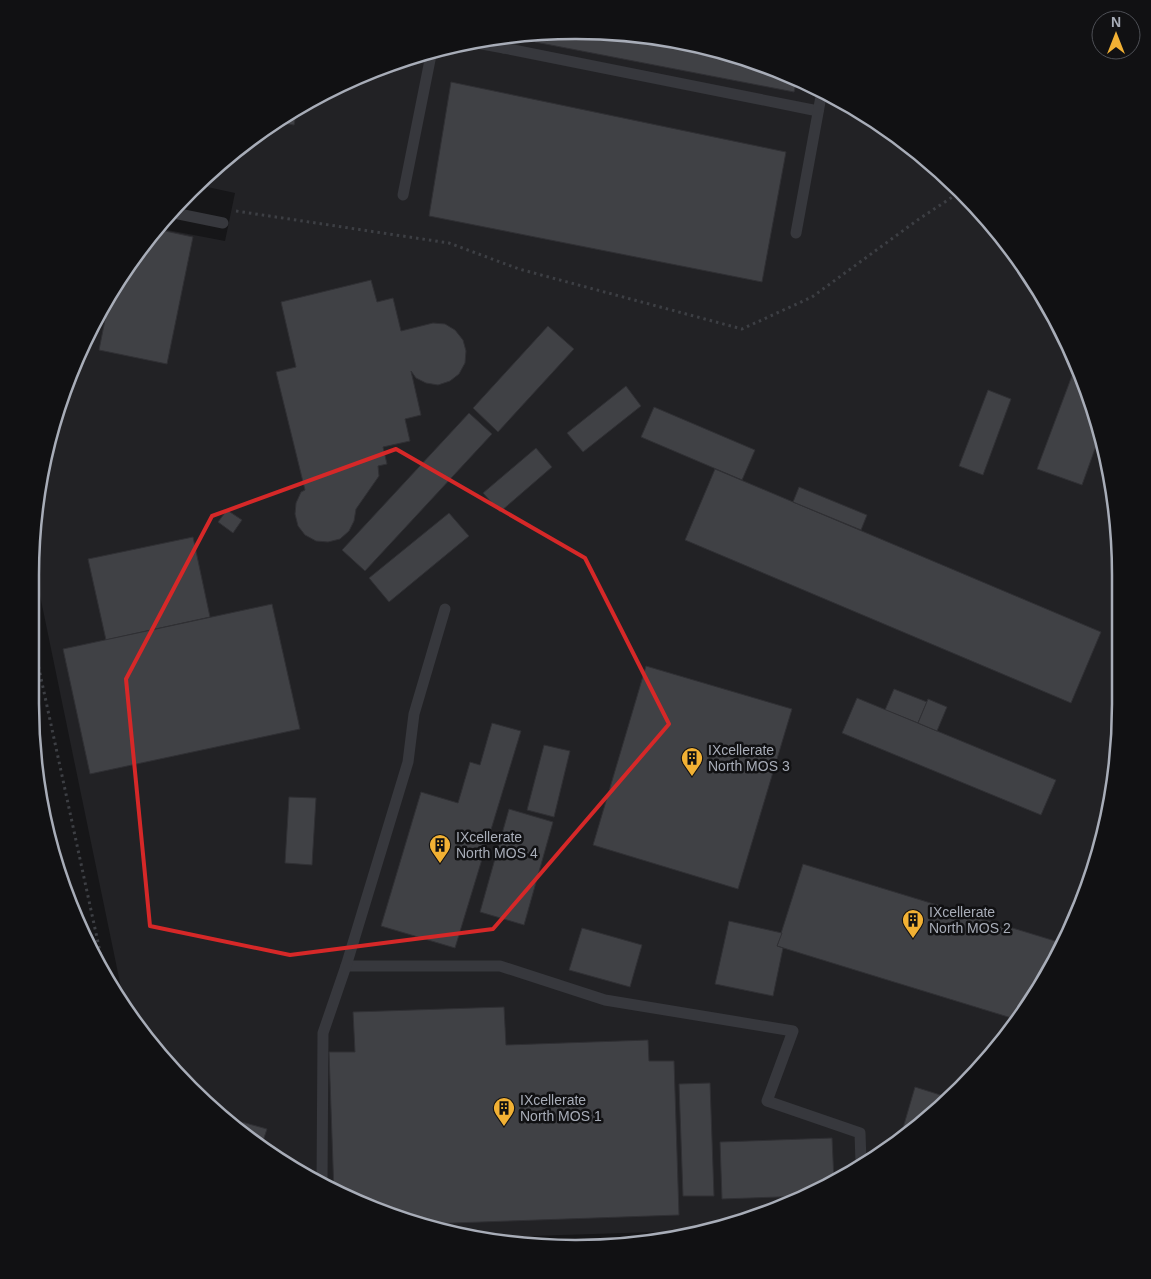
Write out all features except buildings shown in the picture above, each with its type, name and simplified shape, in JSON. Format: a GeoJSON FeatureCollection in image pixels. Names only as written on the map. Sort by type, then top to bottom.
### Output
{"type":"FeatureCollection","features":[{"type":"Feature","properties":{"kind":"lane"},"geometry":{"type":"LineString","coordinates":[[508,43],[818,111]]}},
{"type":"Feature","properties":{"kind":"lane"},"geometry":{"type":"LineString","coordinates":[[403,195],[430,59]]}},
{"type":"Feature","properties":{"kind":"lane"},"geometry":{"type":"LineString","coordinates":[[796,233],[821,98]]}},
{"type":"Feature","properties":{"kind":"lane"},"geometry":{"type":"LineString","coordinates":[[179,214],[223,223]]}},
{"type":"Feature","properties":{"kind":"lane"},"geometry":{"type":"LineString","coordinates":[[322,1176],[323,1033],[346,966],[408,762],[414,714],[445,610]]}},
{"type":"Feature","properties":{"kind":"lane"},"geometry":{"type":"LineString","coordinates":[[346,966],[500,966],[605,1000],[793,1031],[767,1100],[860,1133],[861,1158]]}},
{"type":"Feature","properties":{"kind":"path"},"geometry":{"type":"LineString","coordinates":[[236,210],[450,243],[519,269],[742,329],[812,298],[919,219],[955,196]]}},
{"type":"Feature","properties":{"kind":"path"},"geometry":{"type":"LineString","coordinates":[[39,669],[100,952]]}},
{"type":"Feature","properties":{"kind":"highlighted area"},"geometry":{"type":"Polygon","coordinates":[[[396,449],[585,558],[669,724],[493,929],[290,955],[150,926],[126,679],[212,516],[396,449]]]}},
{"type":"Feature","properties":{"kind":"shaded area"},"geometry":{"type":"Polygon","coordinates":[[[576,39],[646,43],[714,57],[748,67],[813,94],[874,129],[929,172],[955,196],[979,222],[1022,277],[1057,338],[1084,403],[1102,471],[1108,505],[1112,576],[1112,704],[1108,774],[1094,842],[1084,876],[1057,941],[1022,1002],[979,1057],[955,1083],[929,1107],[874,1150],[813,1185],[781,1199],[748,1212],[680,1230],[512,1237],[471,1230],[403,1212],[370,1199],[338,1185],[277,1150],[222,1107],[196,1083],[172,1057],[129,1002],[121,989],[39,591],[43,505],[57,437],[67,403],[94,338],[129,277],[166,230],[225,241],[235,193],[206,187],[277,129],[338,94],[403,67],[471,49],[505,43],[576,39]]]}},
{"type":"Feature","properties":{"kind":"place","name":"IXcellerate North MOS 3"},"geometry":{"type":"Point","coordinates":[692,777]}},
{"type":"Feature","properties":{"kind":"place","name":"IXcellerate North MOS 4"},"geometry":{"type":"Point","coordinates":[440,864]}},
{"type":"Feature","properties":{"kind":"place","name":"IXcellerate North MOS 2"},"geometry":{"type":"Point","coordinates":[913,939]}},
{"type":"Feature","properties":{"kind":"place","name":"IXcellerate North MOS 1"},"geometry":{"type":"Point","coordinates":[504,1127]}}]}
